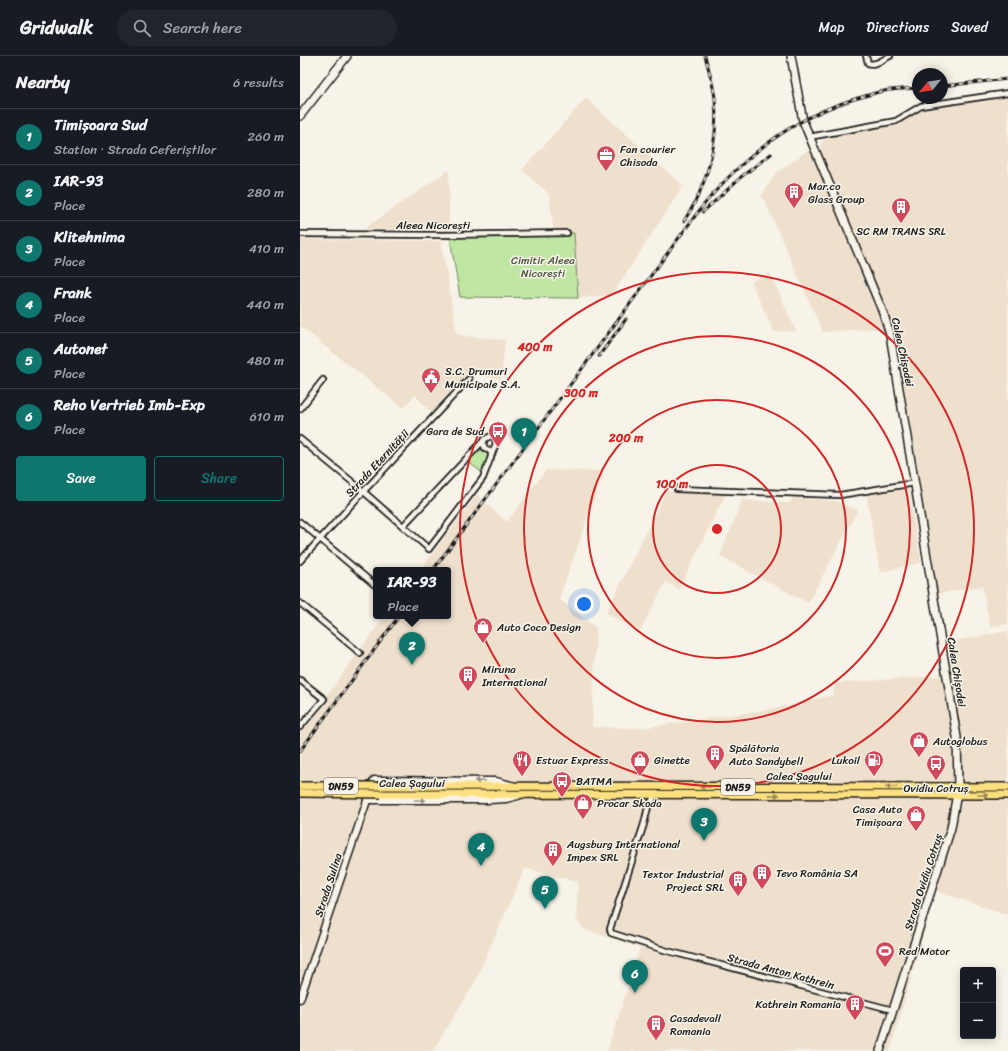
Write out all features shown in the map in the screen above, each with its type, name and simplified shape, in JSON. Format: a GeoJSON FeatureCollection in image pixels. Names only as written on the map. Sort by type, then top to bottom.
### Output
{"type":"FeatureCollection","features":[{"type":"Feature","properties":{"kind":"main road"},"geometry":{"type":"LineString","coordinates":[[300,116],[346,56]]}},
{"type":"Feature","properties":{"kind":"main road","name":"Calea Chișodei"},"geometry":{"type":"LineString","coordinates":[[791,56],[801,112],[809,137],[887,325],[957,737],[958,787]]}},
{"type":"Feature","properties":{"kind":"main road","name":"Calea Șagului"},"geometry":{"type":"LineString","coordinates":[[300,786],[525,794],[1008,795]]}},
{"type":"Feature","properties":{"kind":"main road","name":"Calea Șagului"},"geometry":{"type":"LineString","coordinates":[[300,793],[518,787],[1008,787]]}},
{"type":"Feature","properties":{"kind":"main road","name":"Strada Ovidiu Cotruș"},"geometry":{"type":"LineString","coordinates":[[880,1051],[951,828],[958,787]]}},
{"type":"Feature","properties":{"kind":"street"},"geometry":{"type":"LineString","coordinates":[[866,56],[868,63],[871,64],[890,56]]}},
{"type":"Feature","properties":{"kind":"street"},"geometry":{"type":"LineString","coordinates":[[809,137],[896,121],[921,106],[1008,93]]}},
{"type":"Feature","properties":{"kind":"street","name":"Aleea Nicorești"},"geometry":{"type":"LineString","coordinates":[[300,234],[442,235],[567,233]]}},
{"type":"Feature","properties":{"kind":"street","name":"Strada Eternității"},"geometry":{"type":"LineString","coordinates":[[300,561],[469,379]]}},
{"type":"Feature","properties":{"kind":"street"},"geometry":{"type":"LineString","coordinates":[[300,409],[323,380]]}},
{"type":"Feature","properties":{"kind":"street"},"geometry":{"type":"LineString","coordinates":[[300,439],[429,548],[483,478],[492,458],[496,440],[494,436],[489,436],[484,440],[403,526]]}},
{"type":"Feature","properties":{"kind":"street"},"geometry":{"type":"LineString","coordinates":[[484,440],[483,445],[492,453],[492,458]]}},
{"type":"Feature","properties":{"kind":"street"},"geometry":{"type":"LineString","coordinates":[[478,447],[481,446],[487,449],[492,449],[495,446]]}},
{"type":"Feature","properties":{"kind":"street"},"geometry":{"type":"LineString","coordinates":[[677,488],[840,495],[915,483]]}},
{"type":"Feature","properties":{"kind":"street"},"geometry":{"type":"LineString","coordinates":[[300,522],[373,583]]}},
{"type":"Feature","properties":{"kind":"street"},"geometry":{"type":"LineString","coordinates":[[300,602],[360,653]]}},
{"type":"Feature","properties":{"kind":"street"},"geometry":{"type":"LineString","coordinates":[[300,680],[324,699],[300,727]]}},
{"type":"Feature","properties":{"kind":"street","name":"Calea Șagului"},"geometry":{"type":"LineString","coordinates":[[374,780],[496,781],[508,783],[518,787]]}},
{"type":"Feature","properties":{"kind":"street","name":"Strada Sulina"},"geometry":{"type":"LineString","coordinates":[[300,999],[374,780]]}},
{"type":"Feature","properties":{"kind":"street","name":"Calea Șagului"},"geometry":{"type":"LineString","coordinates":[[367,800],[489,800],[506,799],[525,794]]}},
{"type":"Feature","properties":{"kind":"street"},"geometry":{"type":"LineString","coordinates":[[643,794],[648,806]]}},
{"type":"Feature","properties":{"kind":"street"},"geometry":{"type":"LineString","coordinates":[[648,806],[656,794]]}},
{"type":"Feature","properties":{"kind":"street","name":"Strada Anton Kathrein"},"geometry":{"type":"LineString","coordinates":[[648,806],[644,824],[610,932],[611,933],[664,950],[893,1010]]}},
{"type":"Feature","properties":{"kind":"shaded area"},"geometry":{"type":"Polygon","coordinates":[[[1008,96],[1008,624],[990,627],[982,586],[938,594],[897,346],[890,320],[823,159],[820,147],[824,139],[904,120],[927,108],[1008,96]]]}},
{"type":"Feature","properties":{"kind":"shaded area"},"geometry":{"type":"Polygon","coordinates":[[[586,98],[683,186],[612,295],[578,298],[574,233],[554,234],[549,194],[522,170],[586,98]]]}},
{"type":"Feature","properties":{"kind":"shaded area"},"geometry":{"type":"Polygon","coordinates":[[[810,149],[885,328],[823,332],[762,195],[775,174],[810,149]]]}},
{"type":"Feature","properties":{"kind":"shaded area"},"geometry":{"type":"Polygon","coordinates":[[[449,170],[449,231],[364,229],[449,170]]]}},
{"type":"Feature","properties":{"kind":"shaded area"},"geometry":{"type":"Polygon","coordinates":[[[300,239],[441,241],[457,335],[505,340],[501,379],[470,374],[433,414],[415,395],[403,408],[300,326],[300,239]]]}},
{"type":"Feature","properties":{"kind":"shaded area"},"geometry":{"type":"Polygon","coordinates":[[[770,273],[796,331],[774,332],[751,282],[770,273]]]}},
{"type":"Feature","properties":{"kind":"shaded area"},"geometry":{"type":"Polygon","coordinates":[[[546,470],[604,471],[559,599],[596,628],[592,727],[641,728],[777,708],[834,695],[834,683],[942,676],[937,644],[1008,631],[1008,915],[936,891],[890,1051],[607,1051],[640,948],[584,929],[576,919],[578,882],[525,868],[474,984],[432,1051],[300,1051],[300,732],[383,619],[451,619],[451,567],[422,567],[477,495],[507,522],[546,470]]]}},
{"type":"Feature","properties":{"kind":"shaded area"},"geometry":{"type":"Polygon","coordinates":[[[908,487],[921,563],[880,572],[866,493],[908,487]]]}},
{"type":"Feature","properties":{"kind":"shaded area"},"geometry":{"type":"Polygon","coordinates":[[[666,491],[726,493],[679,589],[666,582],[640,631],[606,613],[666,491]]]}},
{"type":"Feature","properties":{"kind":"shaded area"},"geometry":{"type":"Polygon","coordinates":[[[793,497],[835,501],[858,510],[808,603],[720,556],[742,500],[790,503],[793,497]]]}},
{"type":"Feature","properties":{"kind":"green space","name":"Cimitir Aleea Nicorești"},"geometry":{"type":"Polygon","coordinates":[[[574,233],[578,298],[460,297],[450,238],[574,233]]]}},
{"type":"Feature","properties":{"kind":"green space"},"geometry":{"type":"Polygon","coordinates":[[[480,450],[483,450],[489,457],[483,473],[468,462],[480,450]]]}},
{"type":"Feature","properties":{"kind":"railway"},"geometry":{"type":"LineString","coordinates":[[684,221],[700,193],[710,162],[713,146],[716,114],[715,98],[705,56]]}},
{"type":"Feature","properties":{"kind":"railway"},"geometry":{"type":"LineString","coordinates":[[948,85],[1008,79]]}},
{"type":"Feature","properties":{"kind":"railway"},"geometry":{"type":"LineString","coordinates":[[435,567],[695,216],[728,177],[767,144],[788,129],[810,117],[833,106],[878,92],[912,88]]}},
{"type":"Feature","properties":{"kind":"railway"},"geometry":{"type":"LineString","coordinates":[[703,212],[741,177],[771,154]]}},
{"type":"Feature","properties":{"kind":"railway"},"geometry":{"type":"LineString","coordinates":[[599,356],[626,319]]}},
{"type":"Feature","properties":{"kind":"railway"},"geometry":{"type":"LineString","coordinates":[[300,751],[397,619]]}},
{"type":"Feature","properties":{"kind":"place","name":"Fan courier Chisoda"},"geometry":{"type":"Point","coordinates":[606,172]}},
{"type":"Feature","properties":{"kind":"place","name":"Mar.co Glass Group"},"geometry":{"type":"Point","coordinates":[794,209]}},
{"type":"Feature","properties":{"kind":"place","name":"SC RM TRANS SRL"},"geometry":{"type":"Point","coordinates":[901,224]}},
{"type":"Feature","properties":{"kind":"place","name":"S.C. Drumuri Municipale S.A."},"geometry":{"type":"Point","coordinates":[431,394]}},
{"type":"Feature","properties":{"kind":"place","name":"Gara de Sud"},"geometry":{"type":"Point","coordinates":[498,448]}},
{"type":"Feature","properties":{"kind":"place","name":"Timișoara Sud"},"geometry":{"type":"Point","coordinates":[524,451]}},
{"type":"Feature","properties":{"kind":"place","name":"Auto Coco Design"},"geometry":{"type":"Point","coordinates":[483,644]}},
{"type":"Feature","properties":{"kind":"place","name":"IAR-93"},"geometry":{"type":"Point","coordinates":[412,665]}},
{"type":"Feature","properties":{"kind":"place","name":"Miruna International"},"geometry":{"type":"Point","coordinates":[468,692]}},
{"type":"Feature","properties":{"kind":"place","name":"Autoglobus"},"geometry":{"type":"Point","coordinates":[919,758]}},
{"type":"Feature","properties":{"kind":"place","name":"Spălătoria Auto Sandybell"},"geometry":{"type":"Point","coordinates":[715,771]}},
{"type":"Feature","properties":{"kind":"place","name":"Estuar Express"},"geometry":{"type":"Point","coordinates":[522,777]}},
{"type":"Feature","properties":{"kind":"place","name":"Ginette"},"geometry":{"type":"Point","coordinates":[640,777]}},
{"type":"Feature","properties":{"kind":"place","name":"Lukoil"},"geometry":{"type":"Point","coordinates":[874,777]}},
{"type":"Feature","properties":{"kind":"place","name":"Ovidiu Cotruș"},"geometry":{"type":"Point","coordinates":[936,781]}},
{"type":"Feature","properties":{"kind":"place","name":"BATMA"},"geometry":{"type":"Point","coordinates":[562,798]}},
{"type":"Feature","properties":{"kind":"place","name":"Procar Skoda"},"geometry":{"type":"Point","coordinates":[583,820]}},
{"type":"Feature","properties":{"kind":"place","name":"Casa Auto Timișoara"},"geometry":{"type":"Point","coordinates":[916,832]}},
{"type":"Feature","properties":{"kind":"place","name":"Klitehnima"},"geometry":{"type":"Point","coordinates":[704,841]}},
{"type":"Feature","properties":{"kind":"place","name":"Frank"},"geometry":{"type":"Point","coordinates":[481,866]}},
{"type":"Feature","properties":{"kind":"place","name":"Augsburg International Impex SRL"},"geometry":{"type":"Point","coordinates":[553,867]}},
{"type":"Feature","properties":{"kind":"place","name":"Tevo România SA"},"geometry":{"type":"Point","coordinates":[762,890]}},
{"type":"Feature","properties":{"kind":"place","name":"Textor Industrial Project SRL"},"geometry":{"type":"Point","coordinates":[738,897]}},
{"type":"Feature","properties":{"kind":"place","name":"Autonet"},"geometry":{"type":"Point","coordinates":[545,909]}},
{"type":"Feature","properties":{"kind":"place","name":"Red Motor"},"geometry":{"type":"Point","coordinates":[885,968]}},
{"type":"Feature","properties":{"kind":"place","name":"Reho Vertrieb Imb-Exp"},"geometry":{"type":"Point","coordinates":[635,993]}},
{"type":"Feature","properties":{"kind":"place","name":"Kathrein Romania"},"geometry":{"type":"Point","coordinates":[855,1021]}},
{"type":"Feature","properties":{"kind":"place","name":"Casadevall Romania"},"geometry":{"type":"Point","coordinates":[656,1041]}}]}
